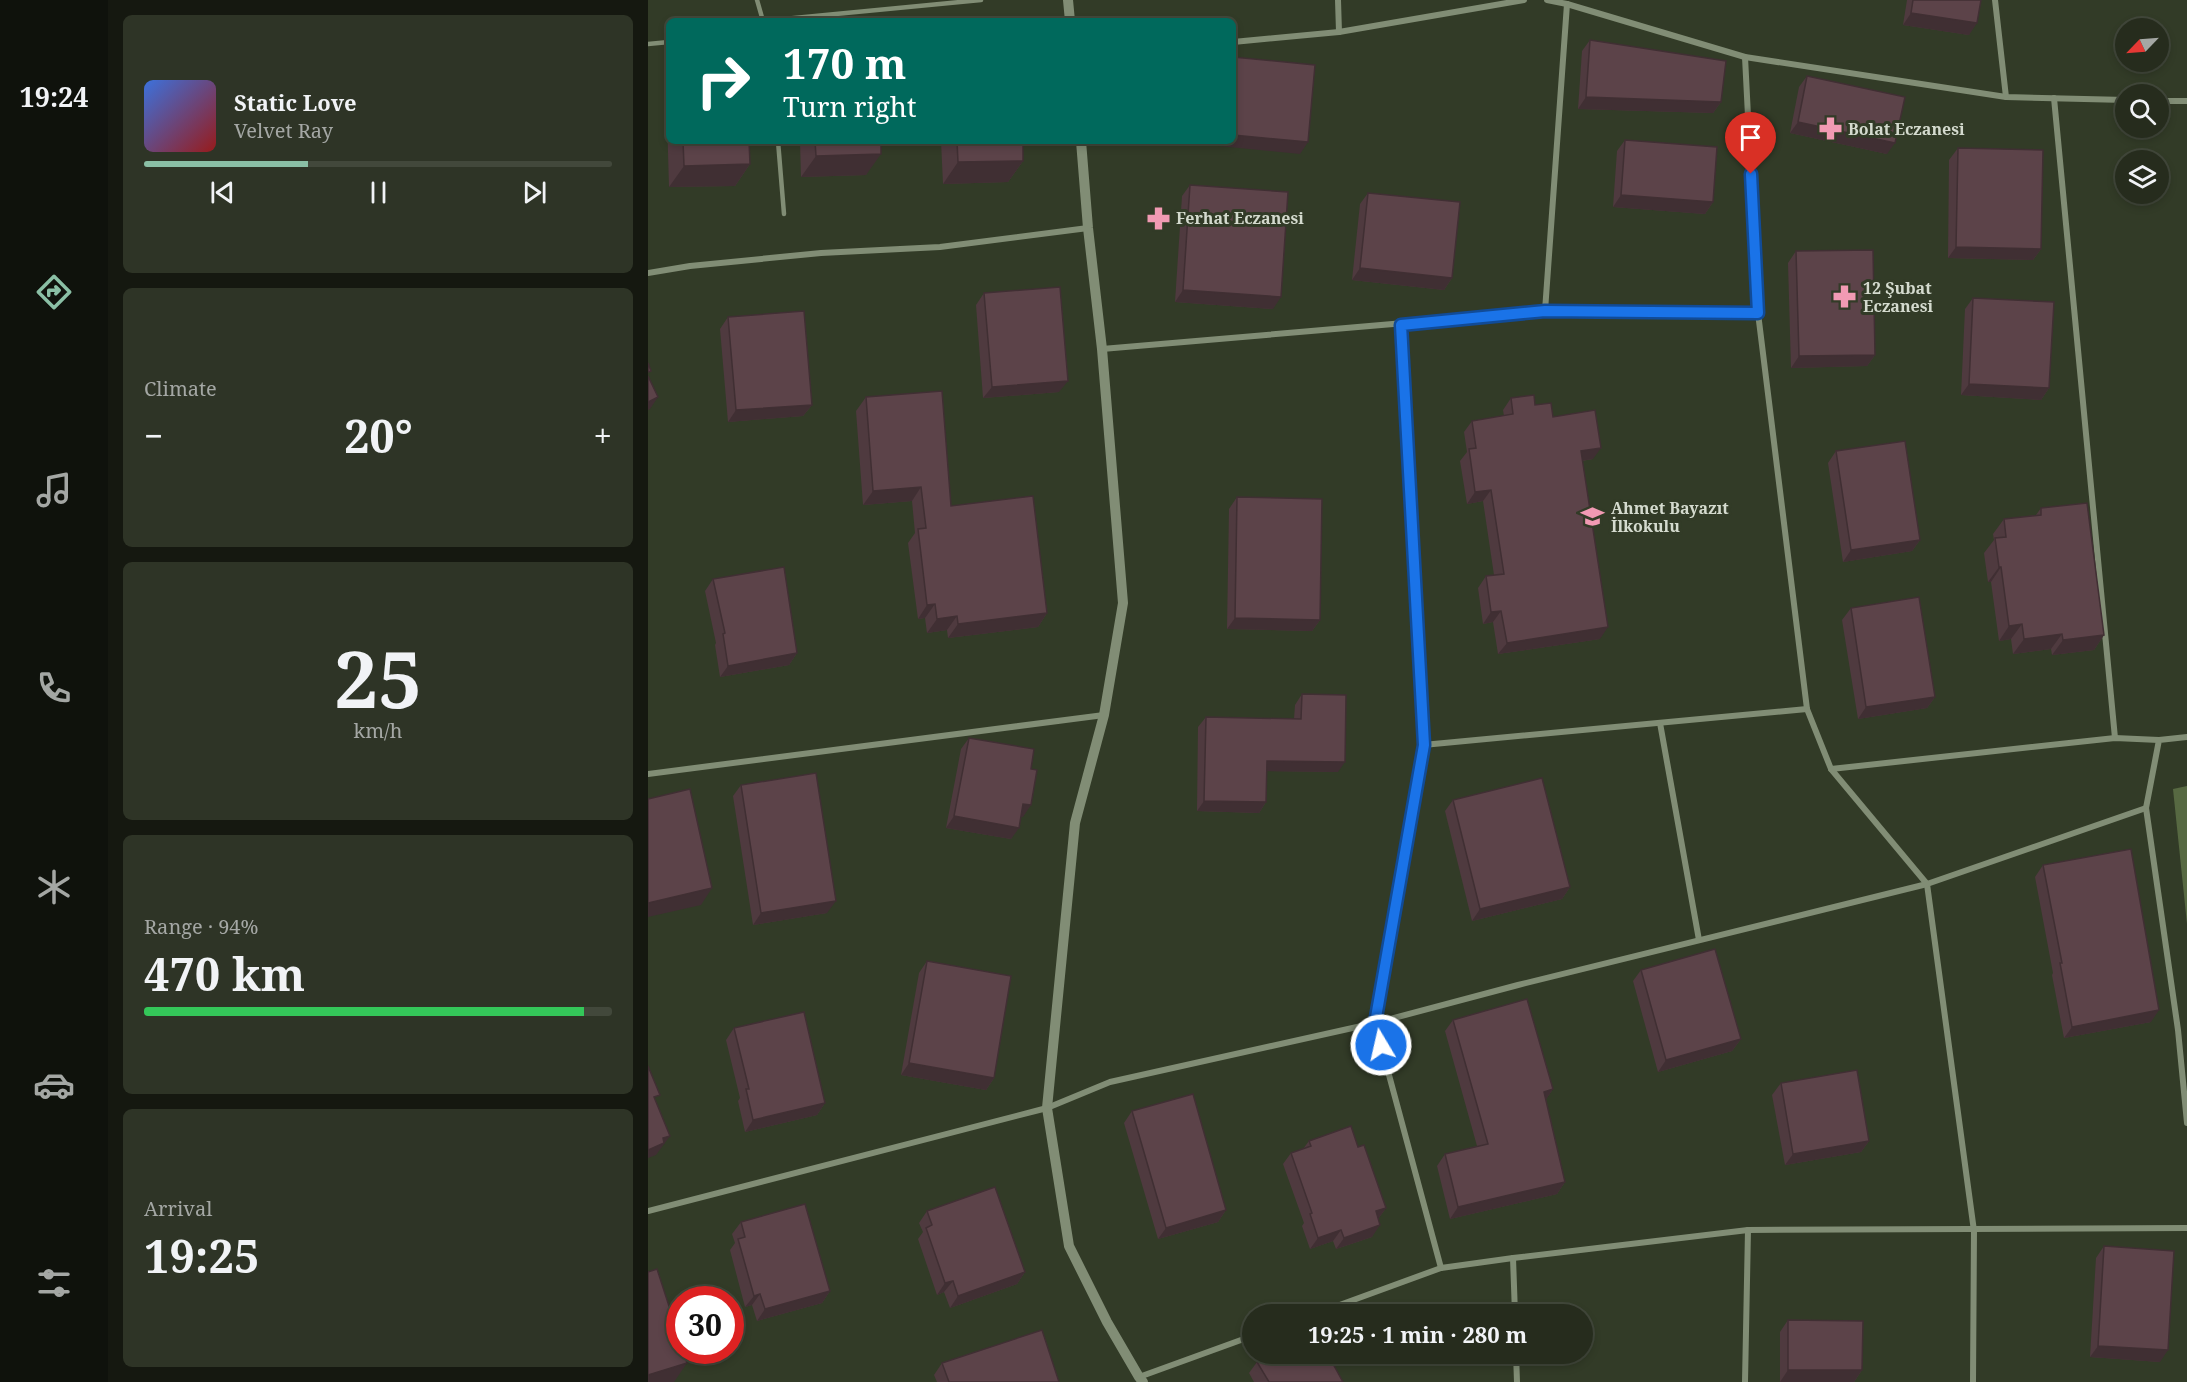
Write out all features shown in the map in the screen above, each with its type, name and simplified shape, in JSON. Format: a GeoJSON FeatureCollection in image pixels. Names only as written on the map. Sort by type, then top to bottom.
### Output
{"type":"FeatureCollection","features":[{"type":"Feature","properties":{"kind":"street"},"geometry":{"type":"LineString","coordinates":[[1068,0],[1070,18]]}},
{"type":"Feature","properties":{"kind":"street"},"geometry":{"type":"LineString","coordinates":[[1338,0],[1340,32]]}},
{"type":"Feature","properties":{"kind":"street"},"geometry":{"type":"LineString","coordinates":[[1236,42],[1340,32],[1524,0]]}},
{"type":"Feature","properties":{"kind":"street"},"geometry":{"type":"LineString","coordinates":[[1547,0],[1745,57],[2006,97],[2115,100]]}},
{"type":"Feature","properties":{"kind":"street"},"geometry":{"type":"LineString","coordinates":[[1995,0],[2006,97]]}},
{"type":"Feature","properties":{"kind":"street"},"geometry":{"type":"LineString","coordinates":[[1545,311],[1567,4]]}},
{"type":"Feature","properties":{"kind":"street"},"geometry":{"type":"LineString","coordinates":[[1745,57],[1758,313],[1807,709],[1831,769],[1927,884],[1974,1231],[1973,1382]]}},
{"type":"Feature","properties":{"kind":"street"},"geometry":{"type":"LineString","coordinates":[[2054,98],[2115,738]]}},
{"type":"Feature","properties":{"kind":"street"},"geometry":{"type":"LineString","coordinates":[[2169,101],[2187,101]]}},
{"type":"Feature","properties":{"kind":"street"},"geometry":{"type":"LineString","coordinates":[[1081,144],[1102,349],[1123,603],[1104,715],[1075,823],[1047,1108],[1069,1246],[1107,1323],[1141,1380],[1242,1340]]}},
{"type":"Feature","properties":{"kind":"street"},"geometry":{"type":"LineString","coordinates":[[648,273],[690,266],[821,253],[940,247],[1088,228]]}},
{"type":"Feature","properties":{"kind":"street"},"geometry":{"type":"LineString","coordinates":[[1102,349],[1545,311],[1758,313]]}},
{"type":"Feature","properties":{"kind":"street"},"geometry":{"type":"LineString","coordinates":[[1401,325],[1424,745],[1375,1023],[1441,1268]]}},
{"type":"Feature","properties":{"kind":"street"},"geometry":{"type":"LineString","coordinates":[[1424,745],[1807,709]]}},
{"type":"Feature","properties":{"kind":"street"},"geometry":{"type":"LineString","coordinates":[[648,774],[1104,715]]}},
{"type":"Feature","properties":{"kind":"street"},"geometry":{"type":"LineString","coordinates":[[1660,723],[1699,940]]}},
{"type":"Feature","properties":{"kind":"street"},"geometry":{"type":"LineString","coordinates":[[1831,769],[2115,738],[2159,740],[2187,736]]}},
{"type":"Feature","properties":{"kind":"street"},"geometry":{"type":"LineString","coordinates":[[2159,740],[2146,808],[2178,1030],[2187,1124]]}},
{"type":"Feature","properties":{"kind":"street"},"geometry":{"type":"LineString","coordinates":[[648,1211],[1047,1108],[1110,1082],[1375,1023],[1927,884],[2146,808]]}},
{"type":"Feature","properties":{"kind":"street"},"geometry":{"type":"LineString","coordinates":[[1342,1304],[1441,1268],[1748,1230],[1974,1231],[2187,1228]]}},
{"type":"Feature","properties":{"kind":"street"},"geometry":{"type":"LineString","coordinates":[[1745,1382],[1748,1230]]}},
{"type":"Feature","properties":{"kind":"street"},"geometry":{"type":"LineString","coordinates":[[1513,1258],[1515,1304]]}},
{"type":"Feature","properties":{"kind":"street"},"geometry":{"type":"LineString","coordinates":[[1516,1364],[1517,1382]]}},
{"type":"Feature","properties":{"kind":"lane"},"geometry":{"type":"LineString","coordinates":[[757,0],[762,18]]}},
{"type":"Feature","properties":{"kind":"lane"},"geometry":{"type":"LineString","coordinates":[[794,18],[981,0]]}},
{"type":"Feature","properties":{"kind":"lane"},"geometry":{"type":"LineString","coordinates":[[648,44],[666,42]]}},
{"type":"Feature","properties":{"kind":"lane"},"geometry":{"type":"LineString","coordinates":[[778,144],[784,214]]}},
{"type":"Feature","properties":{"kind":"green space"},"geometry":{"type":"Polygon","coordinates":[[[2187,786],[2187,924],[2173,789],[2187,786]]]}},
{"type":"Feature","properties":{"kind":"building"},"geometry":{"type":"Polygon","coordinates":[[[1913,0],[1981,0],[1977,23],[1911,13],[1913,0]]]}},
{"type":"Feature","properties":{"kind":"building"},"geometry":{"type":"Polygon","coordinates":[[[1590,40],[1726,61],[1721,102],[1586,97],[1590,40]]]}},
{"type":"Feature","properties":{"kind":"building"},"geometry":{"type":"Polygon","coordinates":[[[1236,57],[1315,65],[1308,142],[1236,135],[1236,57]]]}},
{"type":"Feature","properties":{"kind":"building"},"geometry":{"type":"Polygon","coordinates":[[[1807,76],[1905,97],[1895,143],[1798,122],[1807,76]]]}},
{"type":"Feature","properties":{"kind":"building"},"geometry":{"type":"Polygon","coordinates":[[[1625,140],[1717,147],[1713,202],[1621,195],[1625,140]]]}},
{"type":"Feature","properties":{"kind":"building"},"geometry":{"type":"Polygon","coordinates":[[[683,144],[749,144],[750,164],[684,166],[683,144]]]}},
{"type":"Feature","properties":{"kind":"building"},"geometry":{"type":"Polygon","coordinates":[[[815,144],[881,144],[881,154],[816,156],[815,144]]]}},
{"type":"Feature","properties":{"kind":"building"},"geometry":{"type":"Polygon","coordinates":[[[957,144],[1023,144],[1023,161],[958,162],[957,144]]]}},
{"type":"Feature","properties":{"kind":"building"},"geometry":{"type":"Polygon","coordinates":[[[1958,148],[2043,150],[2041,249],[1956,247],[1958,148]]]}},
{"type":"Feature","properties":{"kind":"building"},"geometry":{"type":"Polygon","coordinates":[[[1190,185],[1288,192],[1281,297],[1183,290],[1190,185]]]}},
{"type":"Feature","properties":{"kind":"building"},"geometry":{"type":"Polygon","coordinates":[[[1368,193],[1460,202],[1452,278],[1360,268],[1368,193]]]}},
{"type":"Feature","properties":{"kind":"building"},"geometry":{"type":"Polygon","coordinates":[[[1873,250],[1875,355],[1799,356],[1796,251],[1873,250]]]}},
{"type":"Feature","properties":{"kind":"building"},"geometry":{"type":"Polygon","coordinates":[[[1060,287],[1068,381],[992,387],[984,293],[1060,287]]]}},
{"type":"Feature","properties":{"kind":"building"},"geometry":{"type":"Polygon","coordinates":[[[1973,298],[2054,302],[2049,388],[1969,384],[1973,298]]]}},
{"type":"Feature","properties":{"kind":"building"},"geometry":{"type":"Polygon","coordinates":[[[804,311],[812,405],[736,410],[728,317],[804,311]]]}},
{"type":"Feature","properties":{"kind":"building"},"geometry":{"type":"Polygon","coordinates":[[[648,376],[658,397],[648,402],[648,376]]]}},
{"type":"Feature","properties":{"kind":"building"},"geometry":{"type":"Polygon","coordinates":[[[942,391],[951,506],[1033,496],[1047,613],[958,624],[957,616],[937,619],[935,604],[927,605],[918,529],[926,528],[921,487],[873,491],[866,397],[942,391]]]}},
{"type":"Feature","properties":{"kind":"building"},"geometry":{"type":"Polygon","coordinates":[[[1534,395],[1535,405],[1551,403],[1553,417],[1595,410],[1601,448],[1581,451],[1608,627],[1507,643],[1501,611],[1491,612],[1486,576],[1504,574],[1491,490],[1475,492],[1469,449],[1476,448],[1472,421],[1513,414],[1511,398],[1534,395]]]}},
{"type":"Feature","properties":{"kind":"building"},"geometry":{"type":"Polygon","coordinates":[[[1905,441],[1920,540],[1851,550],[1836,451],[1905,441]]]}},
{"type":"Feature","properties":{"kind":"building"},"geometry":{"type":"Polygon","coordinates":[[[1237,497],[1322,499],[1320,620],[1235,618],[1237,497]]]}},
{"type":"Feature","properties":{"kind":"building"},"geometry":{"type":"Polygon","coordinates":[[[2087,503],[2104,635],[2063,640],[2062,634],[2024,639],[2022,624],[2009,626],[1995,538],[2006,537],[2004,519],[2041,515],[2041,508],[2087,503]]]}},
{"type":"Feature","properties":{"kind":"building"},"geometry":{"type":"Polygon","coordinates":[[[784,567],[797,653],[728,666],[723,634],[725,633],[713,579],[784,567]]]}},
{"type":"Feature","properties":{"kind":"building"},"geometry":{"type":"Polygon","coordinates":[[[1919,597],[1935,697],[1866,707],[1851,608],[1919,597]]]}},
{"type":"Feature","properties":{"kind":"building"},"geometry":{"type":"Polygon","coordinates":[[[1302,694],[1346,695],[1345,762],[1267,761],[1266,802],[1204,801],[1206,717],[1301,719],[1302,694]]]}},
{"type":"Feature","properties":{"kind":"building"},"geometry":{"type":"Polygon","coordinates":[[[969,738],[1034,749],[1031,769],[1037,770],[1031,805],[1023,804],[1019,828],[954,816],[969,738]]]}},
{"type":"Feature","properties":{"kind":"building"},"geometry":{"type":"Polygon","coordinates":[[[816,773],[836,901],[761,913],[741,785],[816,773]]]}},
{"type":"Feature","properties":{"kind":"building"},"geometry":{"type":"Polygon","coordinates":[[[1542,778],[1570,887],[1480,909],[1453,800],[1542,778]]]}},
{"type":"Feature","properties":{"kind":"building"},"geometry":{"type":"Polygon","coordinates":[[[690,789],[712,888],[648,903],[648,799],[690,789]]]}},
{"type":"Feature","properties":{"kind":"building"},"geometry":{"type":"Polygon","coordinates":[[[2131,849],[2159,1010],[2072,1027],[2043,865],[2131,849]]]}},
{"type":"Feature","properties":{"kind":"building"},"geometry":{"type":"Polygon","coordinates":[[[1715,949],[1741,1039],[1666,1060],[1641,970],[1715,949]]]}},
{"type":"Feature","properties":{"kind":"building"},"geometry":{"type":"Polygon","coordinates":[[[927,961],[1011,976],[994,1078],[909,1063],[927,961]]]}},
{"type":"Feature","properties":{"kind":"building"},"geometry":{"type":"Polygon","coordinates":[[[1527,999],[1553,1089],[1544,1092],[1565,1182],[1458,1207],[1445,1154],[1488,1144],[1453,1020],[1527,999]]]}},
{"type":"Feature","properties":{"kind":"building"},"geometry":{"type":"Polygon","coordinates":[[[804,1012],[825,1103],[753,1120],[746,1089],[749,1089],[734,1028],[804,1012]]]}},
{"type":"Feature","properties":{"kind":"building"},"geometry":{"type":"Polygon","coordinates":[[[648,1066],[660,1095],[654,1097],[670,1136],[663,1138],[664,1143],[648,1150],[648,1066]]]}},
{"type":"Feature","properties":{"kind":"building"},"geometry":{"type":"Polygon","coordinates":[[[1857,1070],[1869,1141],[1793,1154],[1781,1083],[1857,1070]]]}},
{"type":"Feature","properties":{"kind":"building"},"geometry":{"type":"Polygon","coordinates":[[[1193,1094],[1226,1210],[1166,1228],[1132,1111],[1193,1094]]]}},
{"type":"Feature","properties":{"kind":"building"},"geometry":{"type":"Polygon","coordinates":[[[1351,1126],[1358,1147],[1364,1145],[1386,1208],[1376,1211],[1380,1225],[1344,1238],[1341,1230],[1318,1238],[1310,1214],[1312,1213],[1291,1153],[1311,1146],[1309,1141],[1351,1126]]]}},
{"type":"Feature","properties":{"kind":"building"},"geometry":{"type":"Polygon","coordinates":[[[995,1187],[1025,1272],[958,1296],[953,1281],[945,1283],[926,1228],[932,1225],[927,1211],[995,1187]]]}},
{"type":"Feature","properties":{"kind":"building"},"geometry":{"type":"Polygon","coordinates":[[[805,1204],[830,1291],[765,1309],[760,1294],[754,1296],[738,1239],[745,1237],[741,1222],[805,1204]]]}},
{"type":"Feature","properties":{"kind":"building"},"geometry":{"type":"Polygon","coordinates":[[[2104,1246],[2174,1251],[2168,1350],[2098,1346],[2104,1246]]]}},
{"type":"Feature","properties":{"kind":"building"},"geometry":{"type":"Polygon","coordinates":[[[657,1269],[666,1297],[666,1364],[684,1364],[648,1375],[648,1272],[657,1269]]]}},
{"type":"Feature","properties":{"kind":"building"},"geometry":{"type":"Polygon","coordinates":[[[1788,1320],[1863,1321],[1862,1370],[1788,1370],[1788,1320]]]}},
{"type":"Feature","properties":{"kind":"building"},"geometry":{"type":"Polygon","coordinates":[[[1042,1330],[1059,1382],[949,1382],[942,1363],[1042,1330]]]}},
{"type":"Feature","properties":{"kind":"building"},"geometry":{"type":"Polygon","coordinates":[[[1258,1364],[1333,1364],[1343,1382],[1269,1382],[1258,1364]]]}},
{"type":"Feature","properties":{"kind":"place","name":"Bolat Eczanesi"},"geometry":{"type":"Point","coordinates":[1830,129]}},
{"type":"Feature","properties":{"kind":"place","name":"Ferhat Eczanesi"},"geometry":{"type":"Point","coordinates":[1158,218]}},
{"type":"Feature","properties":{"kind":"place","name":"12 Şubat Eczanesi"},"geometry":{"type":"Point","coordinates":[1845,297]}},
{"type":"Feature","properties":{"kind":"place","name":"Ahmet Bayazıt İlkokulu"},"geometry":{"type":"Point","coordinates":[1593,517]}},
{"type":"Feature","properties":{"kind":"route"},"geometry":{"type":"LineString","coordinates":[[1381,1045],[1375,1023],[1424,745],[1401,325],[1545,311],[1758,313],[1751,174]]}}]}
